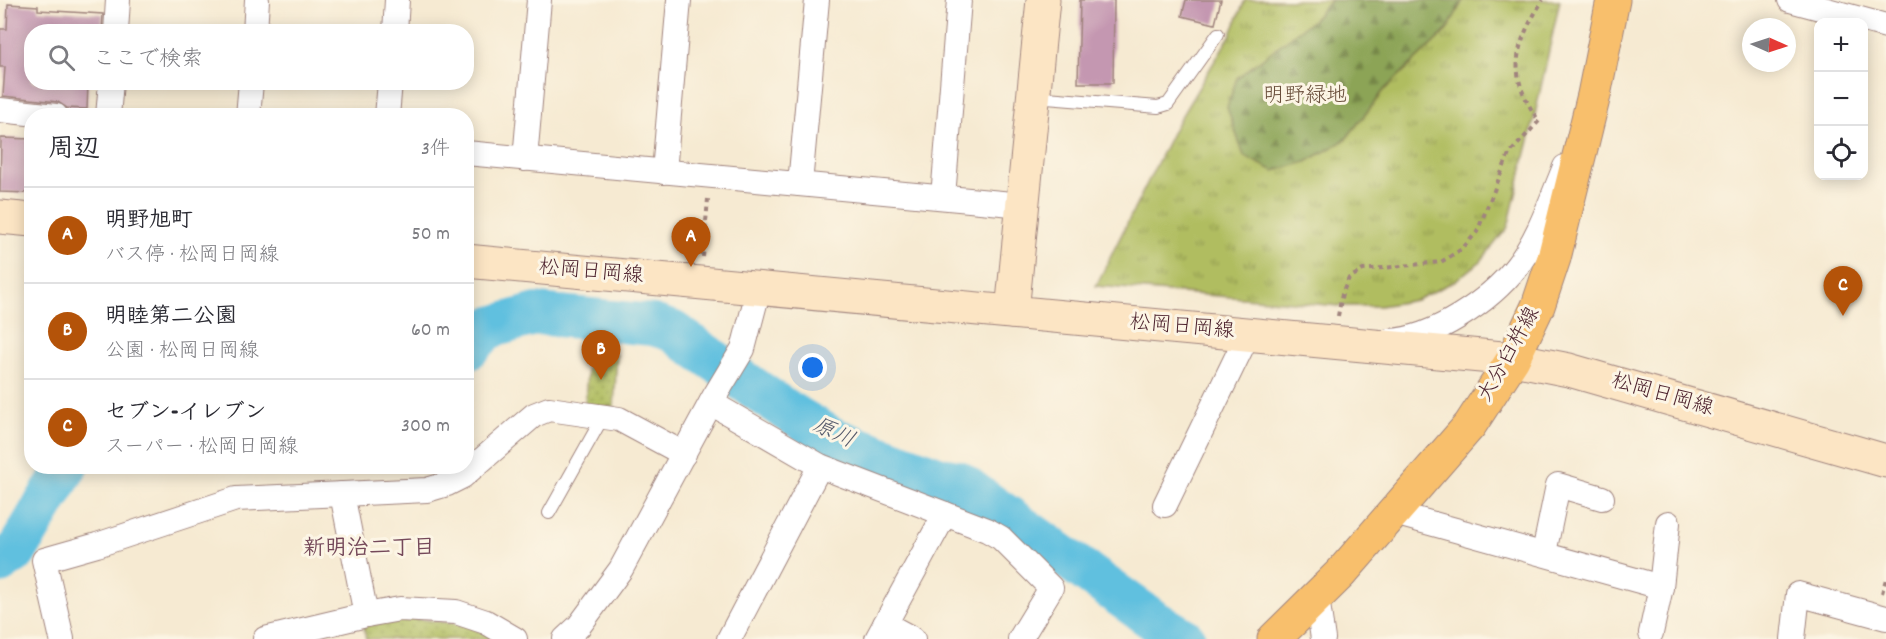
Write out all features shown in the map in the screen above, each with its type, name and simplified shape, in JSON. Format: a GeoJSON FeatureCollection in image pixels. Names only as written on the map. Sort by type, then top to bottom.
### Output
{"type":"FeatureCollection","features":[{"type":"Feature","properties":{"kind":"main road"},"geometry":{"type":"LineString","coordinates":[[1012,312],[1042,0]]}},
{"type":"Feature","properties":{"kind":"main road","name":"大分臼杵線"},"geometry":{"type":"LineString","coordinates":[[1278,635],[1341,573],[1470,425],[1513,359],[1538,306],[1554,258],[1594,95],[1613,0]]}},
{"type":"Feature","properties":{"kind":"main road"},"geometry":{"type":"LineString","coordinates":[[0,217],[24,219]]}},
{"type":"Feature","properties":{"kind":"main road","name":"松岡日岡線"},"geometry":{"type":"LineString","coordinates":[[474,262],[1248,334],[1344,331],[1569,370],[1886,461]]}},
{"type":"Feature","properties":{"kind":"street"},"geometry":{"type":"LineString","coordinates":[[116,24],[118,0]]}},
{"type":"Feature","properties":{"kind":"street"},"geometry":{"type":"LineString","coordinates":[[256,24],[257,0]]}},
{"type":"Feature","properties":{"kind":"street"},"geometry":{"type":"LineString","coordinates":[[396,24],[397,0]]}},
{"type":"Feature","properties":{"kind":"street"},"geometry":{"type":"LineString","coordinates":[[525,159],[538,0]]}},
{"type":"Feature","properties":{"kind":"street"},"geometry":{"type":"LineString","coordinates":[[664,172],[679,0]]}},
{"type":"Feature","properties":{"kind":"street"},"geometry":{"type":"LineString","coordinates":[[801,184],[817,0]]}},
{"type":"Feature","properties":{"kind":"street"},"geometry":{"type":"LineString","coordinates":[[942,197],[959,0]]}},
{"type":"Feature","properties":{"kind":"street"},"geometry":{"type":"LineString","coordinates":[[1790,0],[1886,26]]}},
{"type":"Feature","properties":{"kind":"street"},"geometry":{"type":"LineString","coordinates":[[109,108],[110,90]]}},
{"type":"Feature","properties":{"kind":"street"},"geometry":{"type":"LineString","coordinates":[[248,108],[250,90]]}},
{"type":"Feature","properties":{"kind":"street"},"geometry":{"type":"LineString","coordinates":[[388,108],[389,90]]}},
{"type":"Feature","properties":{"kind":"street"},"geometry":{"type":"LineString","coordinates":[[1344,331],[1399,341],[1435,329],[1461,315],[1496,289],[1517,266],[1532,240],[1569,159],[1594,95]]}},
{"type":"Feature","properties":{"kind":"street"},"geometry":{"type":"LineString","coordinates":[[0,110],[24,113]]}},
{"type":"Feature","properties":{"kind":"street"},"geometry":{"type":"LineString","coordinates":[[474,154],[1023,205]]}},
{"type":"Feature","properties":{"kind":"street"},"geometry":{"type":"LineString","coordinates":[[565,639],[579,626],[621,569],[743,349],[759,288]]}},
{"type":"Feature","properties":{"kind":"street"},"geometry":{"type":"LineString","coordinates":[[1164,505],[1248,334]]}},
{"type":"Feature","properties":{"kind":"street"},"geometry":{"type":"LineString","coordinates":[[713,400],[820,466],[987,530],[1001,538],[1051,588],[1020,639]]}},
{"type":"Feature","properties":{"kind":"street"},"geometry":{"type":"LineString","coordinates":[[474,467],[534,415],[549,409],[619,418],[684,454]]}},
{"type":"Feature","properties":{"kind":"street"},"geometry":{"type":"LineString","coordinates":[[729,639],[820,466]]}},
{"type":"Feature","properties":{"kind":"street"},"geometry":{"type":"LineString","coordinates":[[62,639],[44,560],[236,499],[426,490],[447,484],[465,474]]}},
{"type":"Feature","properties":{"kind":"street"},"geometry":{"type":"LineString","coordinates":[[1544,553],[1558,485],[1602,498]]}},
{"type":"Feature","properties":{"kind":"street"},"geometry":{"type":"LineString","coordinates":[[342,494],[366,615]]}},
{"type":"Feature","properties":{"kind":"street"},"geometry":{"type":"LineString","coordinates":[[1394,513],[1661,586]]}},
{"type":"Feature","properties":{"kind":"street"},"geometry":{"type":"LineString","coordinates":[[913,639],[881,632],[945,514]]}},
{"type":"Feature","properties":{"kind":"street"},"geometry":{"type":"LineString","coordinates":[[1651,633],[1661,586],[1668,523]]}},
{"type":"Feature","properties":{"kind":"street"},"geometry":{"type":"LineString","coordinates":[[1793,639],[1798,594],[1886,618]]}},
{"type":"Feature","properties":{"kind":"street"},"geometry":{"type":"LineString","coordinates":[[1317,597],[1323,639]]}},
{"type":"Feature","properties":{"kind":"street"},"geometry":{"type":"LineString","coordinates":[[265,639],[400,609],[456,612],[486,622],[515,639]]}},
{"type":"Feature","properties":{"kind":"lane"},"geometry":{"type":"LineString","coordinates":[[1033,97],[1158,106],[1168,104],[1218,34]]}},
{"type":"Feature","properties":{"kind":"lane"},"geometry":{"type":"LineString","coordinates":[[549,513],[604,415]]}},
{"type":"Feature","properties":{"kind":"path"},"geometry":{"type":"LineString","coordinates":[[1344,331],[1342,294],[1349,278],[1363,270],[1441,262],[1462,249],[1477,232],[1509,154],[1539,121],[1518,81],[1517,59],[1528,24],[1543,0]]}},
{"type":"Feature","properties":{"kind":"path"},"geometry":{"type":"LineString","coordinates":[[702,264],[710,176]]}},
{"type":"Feature","properties":{"kind":"green space"},"geometry":{"type":"Polygon","coordinates":[[[1245,0],[1331,0],[1314,19],[1345,140],[1385,89],[1447,30],[1463,0],[1560,0],[1508,227],[1481,261],[1453,282],[1416,300],[1380,306],[1340,306],[1096,286],[1176,125],[1231,34],[1245,0]]]}},
{"type":"Feature","properties":{"kind":"green space","name":"明野緑地"},"geometry":{"type":"Polygon","coordinates":[[[1331,0],[1463,0],[1447,30],[1385,89],[1345,140],[1306,162],[1274,171],[1244,156],[1227,107],[1237,78],[1314,19],[1331,0]]]}},
{"type":"Feature","properties":{"kind":"green space"},"geometry":{"type":"Polygon","coordinates":[[[588,354],[617,355],[614,407],[585,405],[588,354]]]}},
{"type":"Feature","properties":{"kind":"green space"},"geometry":{"type":"Polygon","coordinates":[[[411,618],[466,625],[503,639],[366,639],[363,624],[411,618]]]}},
{"type":"Feature","properties":{"kind":"building"},"geometry":{"type":"Polygon","coordinates":[[[1080,0],[1114,0],[1113,83],[1078,83],[1080,0]]]}},
{"type":"Feature","properties":{"kind":"building"},"geometry":{"type":"Polygon","coordinates":[[[1186,0],[1221,0],[1215,24],[1182,16],[1186,0]]]}},
{"type":"Feature","properties":{"kind":"building"},"geometry":{"type":"Polygon","coordinates":[[[8,4],[38,6],[38,10],[103,14],[102,24],[24,24],[24,90],[88,90],[87,108],[67,108],[58,102],[3,96],[5,67],[0,67],[0,29],[7,29],[8,4]]]}},
{"type":"Feature","properties":{"kind":"building"},"geometry":{"type":"Polygon","coordinates":[[[1,138],[24,139],[24,193],[0,192],[1,138]]]}},
{"type":"Feature","properties":{"kind":"waterway","name":"原川"},"geometry":{"type":"LineString","coordinates":[[474,343],[489,328],[537,314],[653,325],[672,331],[784,409],[833,438],[940,478],[958,481],[1155,621],[1185,639]]}},
{"type":"Feature","properties":{"kind":"waterway","name":"原川"},"geometry":{"type":"LineString","coordinates":[[0,563],[16,552],[62,474]]}},
{"type":"Feature","properties":{"kind":"place","name":"明野旭町"},"geometry":{"type":"Point","coordinates":[691,267]}},
{"type":"Feature","properties":{"kind":"place","name":"セブン-イレブン"},"geometry":{"type":"Point","coordinates":[1843,316]}},
{"type":"Feature","properties":{"kind":"place","name":"明睦第二公園"},"geometry":{"type":"Point","coordinates":[601,380]}},
{"type":"Feature","properties":{"kind":"district","name":"新明治二丁目"},"geometry":{"type":"Point","coordinates":[369,549]}}]}
